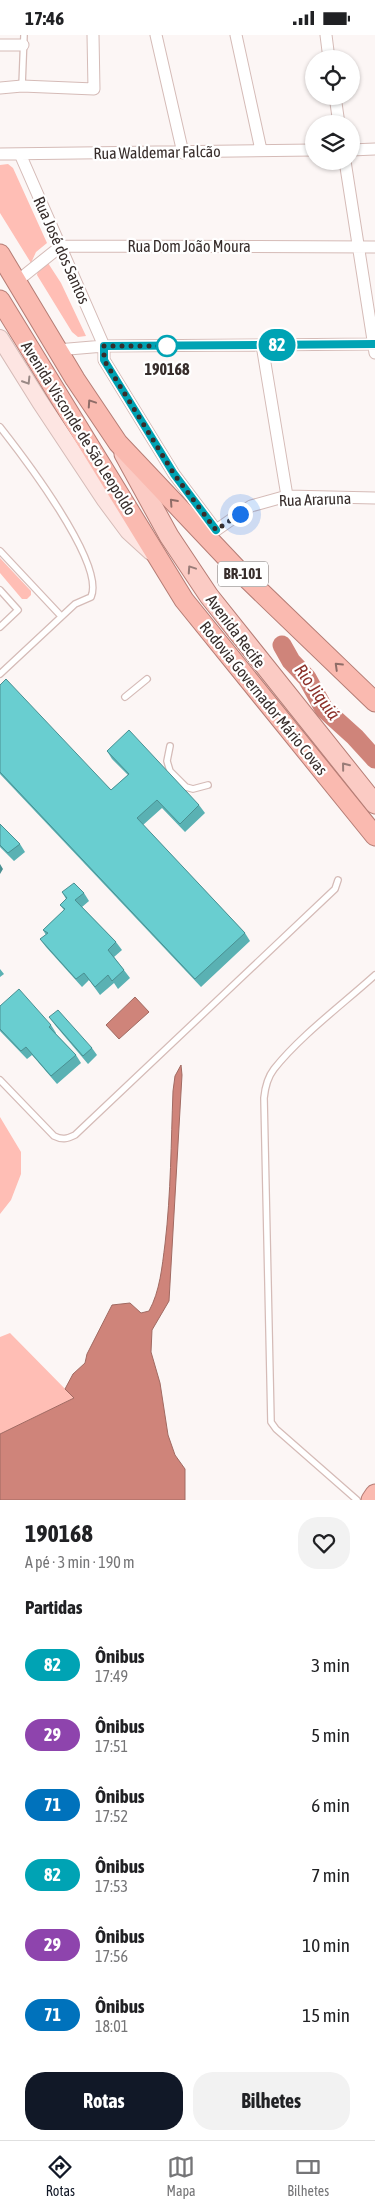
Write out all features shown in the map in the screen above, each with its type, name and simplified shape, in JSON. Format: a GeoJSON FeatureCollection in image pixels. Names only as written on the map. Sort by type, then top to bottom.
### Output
{"type":"FeatureCollection","features":[{"type":"Feature","properties":{"kind":"highway","name":"Avenida Visconde de São Leopoldo"},"geometry":{"type":"LineString","coordinates":[[0,254],[57,350],[118,443],[211,534],[374,701]]}},
{"type":"Feature","properties":{"kind":"highway","name":"Avenida Visconde de São Leopoldo"},"geometry":{"type":"LineString","coordinates":[[0,300],[158,557]]}},
{"type":"Feature","properties":{"kind":"highway","name":"Rodovia Governador Mário Covas"},"geometry":{"type":"LineString","coordinates":[[158,557],[184,600],[375,836]]}},
{"type":"Feature","properties":{"kind":"highway"},"geometry":{"type":"LineString","coordinates":[[372,1500],[375,1494]]}},
{"type":"Feature","properties":{"kind":"main road"},"geometry":{"type":"LineString","coordinates":[[0,339],[40,402],[128,531],[158,557]]}},
{"type":"Feature","properties":{"kind":"main road","name":"Avenida Recife"},"geometry":{"type":"LineString","coordinates":[[118,443],[169,536],[209,596],[375,804]]}},
{"type":"Feature","properties":{"kind":"street"},"geometry":{"type":"LineString","coordinates":[[0,88],[22,86],[94,89],[93,35]]}},
{"type":"Feature","properties":{"kind":"street"},"geometry":{"type":"LineString","coordinates":[[156,35],[183,153]]}},
{"type":"Feature","properties":{"kind":"street"},"geometry":{"type":"LineString","coordinates":[[236,35],[261,150]]}},
{"type":"Feature","properties":{"kind":"street"},"geometry":{"type":"LineString","coordinates":[[326,35],[328,50]]}},
{"type":"Feature","properties":{"kind":"street"},"geometry":{"type":"LineString","coordinates":[[0,45],[24,40]]}},
{"type":"Feature","properties":{"kind":"street"},"geometry":{"type":"LineString","coordinates":[[360,150],[375,149]]}},
{"type":"Feature","properties":{"kind":"street","name":"Rua Waldemar Falcão"},"geometry":{"type":"LineString","coordinates":[[0,154],[305,150]]}},
{"type":"Feature","properties":{"kind":"street","name":"Rua José dos Santos"},"geometry":{"type":"LineString","coordinates":[[20,154],[104,346],[104,360],[211,534]]}},
{"type":"Feature","properties":{"kind":"street"},"geometry":{"type":"LineString","coordinates":[[57,350],[104,346],[262,345],[374,347],[346,170]]}},
{"type":"Feature","properties":{"kind":"street"},"geometry":{"type":"LineString","coordinates":[[16,282],[62,247]]}},
{"type":"Feature","properties":{"kind":"street","name":"Rua Dom João Moura"},"geometry":{"type":"LineString","coordinates":[[62,247],[375,247]]}},
{"type":"Feature","properties":{"kind":"street"},"geometry":{"type":"LineString","coordinates":[[262,345],[287,496]]}},
{"type":"Feature","properties":{"kind":"street","name":"Rua Araruna"},"geometry":{"type":"LineString","coordinates":[[211,534],[251,506],[287,496],[375,498]]}},
{"type":"Feature","properties":{"kind":"lane"},"geometry":{"type":"LineString","coordinates":[[22,86],[24,40]]}},
{"type":"Feature","properties":{"kind":"lane"},"geometry":{"type":"LineString","coordinates":[[0,427],[37,475],[85,555],[92,579],[92,595],[88,599],[75,604],[0,674]]}},
{"type":"Feature","properties":{"kind":"lane"},"geometry":{"type":"LineString","coordinates":[[0,551],[61,617]]}},
{"type":"Feature","properties":{"kind":"lane"},"geometry":{"type":"LineString","coordinates":[[0,590],[18,610],[0,627]]}},
{"type":"Feature","properties":{"kind":"lane"},"geometry":{"type":"LineString","coordinates":[[125,697],[147,679]]}},
{"type":"Feature","properties":{"kind":"lane"},"geometry":{"type":"LineString","coordinates":[[170,746],[167,761],[170,771],[186,787],[193,789],[208,785]]}},
{"type":"Feature","properties":{"kind":"lane"},"geometry":{"type":"LineString","coordinates":[[0,1080],[54,1136],[60,1139],[68,1139],[75,1135],[334,889],[338,880]]}},
{"type":"Feature","properties":{"kind":"lane"},"geometry":{"type":"LineString","coordinates":[[357,1500],[283,1435],[270,1421],[264,1098],[268,1079],[274,1070],[316,1027],[375,975]]}},
{"type":"Feature","properties":{"kind":"shaded area"},"geometry":{"type":"Polygon","coordinates":[[[8,164],[13,168],[47,243],[36,252],[31,263],[0,213],[0,165],[8,164]]]}},
{"type":"Feature","properties":{"kind":"shaded area"},"geometry":{"type":"Polygon","coordinates":[[[48,263],[61,283],[86,336],[78,337],[72,332],[37,275],[38,270],[48,263]]]}},
{"type":"Feature","properties":{"kind":"shaded area"},"geometry":{"type":"Polygon","coordinates":[[[0,558],[31,591],[31,595],[27,599],[22,599],[0,573],[0,558]]]}},
{"type":"Feature","properties":{"kind":"shaded area"},"geometry":{"type":"Polygon","coordinates":[[[135,997],[149,1012],[119,1039],[106,1025],[135,997]]]}},
{"type":"Feature","properties":{"kind":"shaded area"},"geometry":{"type":"Polygon","coordinates":[[[181,1065],[182,1075],[169,1301],[152,1330],[151,1352],[160,1383],[168,1435],[175,1455],[185,1469],[185,1500],[0,1500],[0,1434],[74,1398],[65,1389],[73,1374],[85,1363],[87,1354],[112,1305],[130,1303],[141,1313],[149,1311],[153,1303],[160,1279],[165,1244],[170,1187],[173,1091],[175,1076],[181,1065]]]}},
{"type":"Feature","properties":{"kind":"shaded area"},"geometry":{"type":"Polygon","coordinates":[[[0,1117],[21,1152],[21,1174],[11,1200],[0,1214],[0,1117]]]}},
{"type":"Feature","properties":{"kind":"shaded area"},"geometry":{"type":"Polygon","coordinates":[[[10,1333],[74,1398],[0,1434],[0,1337],[10,1333]]]}},
{"type":"Feature","properties":{"kind":"building"},"geometry":{"type":"Polygon","coordinates":[[[6,679],[111,790],[129,774],[107,751],[129,730],[199,805],[180,824],[157,800],[137,818],[245,933],[195,979],[0,772],[0,685],[6,679]]]}},
{"type":"Feature","properties":{"kind":"building"},"geometry":{"type":"Polygon","coordinates":[[[0,824],[20,844],[8,853],[0,845],[0,824]]]}},
{"type":"Feature","properties":{"kind":"building"},"geometry":{"type":"Polygon","coordinates":[[[74,883],[84,893],[75,900],[116,942],[108,950],[124,970],[112,981],[108,975],[95,987],[84,973],[76,979],[40,939],[48,933],[43,930],[65,909],[60,905],[67,898],[62,892],[74,883]]]}},
{"type":"Feature","properties":{"kind":"building"},"geometry":{"type":"Polygon","coordinates":[[[19,989],[51,1025],[49,1027],[76,1055],[51,1076],[26,1047],[21,1051],[0,1029],[0,1006],[19,989]]]}},
{"type":"Feature","properties":{"kind":"building"},"geometry":{"type":"Polygon","coordinates":[[[58,1010],[92,1048],[83,1056],[49,1017],[58,1010]]]}},
{"type":"Feature","properties":{"kind":"waterway","name":"Rio Jiquiá"},"geometry":{"type":"LineString","coordinates":[[282,645],[291,661],[307,678],[324,709],[355,737],[375,759]]}},
{"type":"Feature","properties":{"kind":"bus line","name":"82"},"geometry":{"type":"LineString","coordinates":[[216,530],[174,474],[104,360],[104,346],[375,344]]}},
{"type":"Feature","properties":{"kind":"place","name":"190168"},"geometry":{"type":"Point","coordinates":[167,346]}},
{"type":"Feature","properties":{"kind":"route"},"geometry":{"type":"LineString","coordinates":[[167,346],[104,346],[104,360],[174,474],[216,530],[240,514]]}}]}
